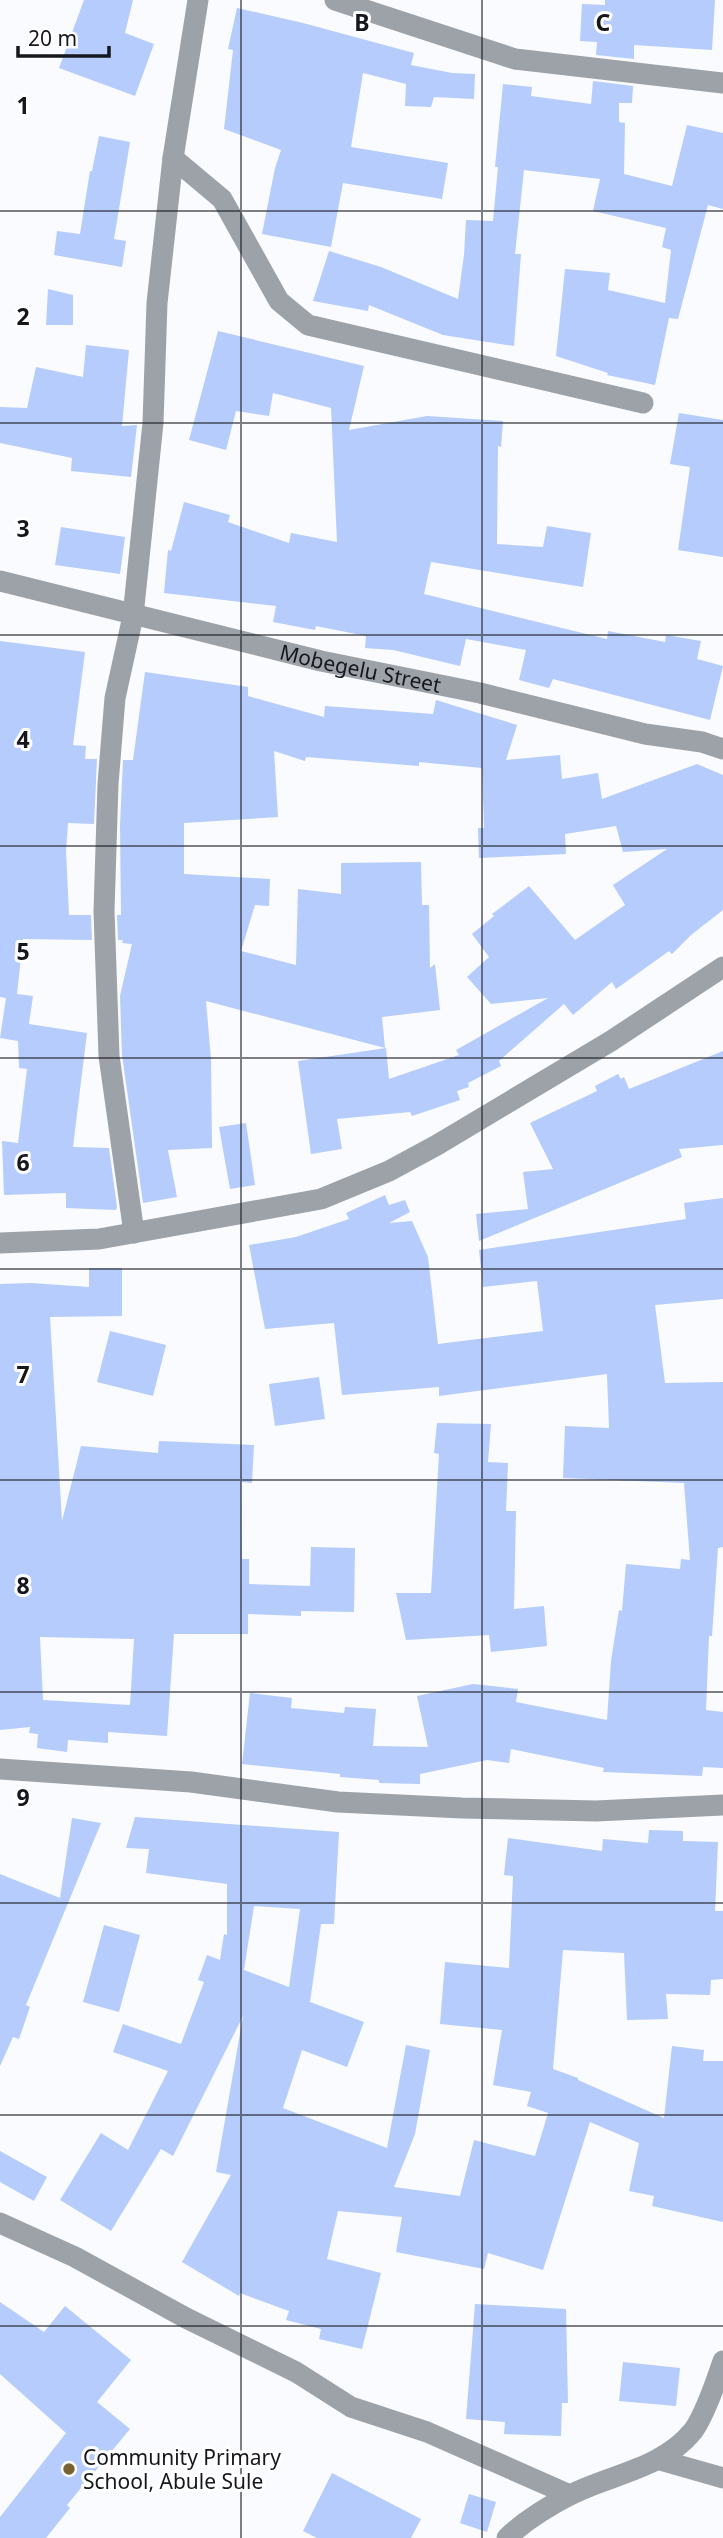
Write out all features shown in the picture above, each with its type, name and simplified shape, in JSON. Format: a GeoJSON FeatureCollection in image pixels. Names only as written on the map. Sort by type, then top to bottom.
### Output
{"type":"FeatureCollection","features":[{"type":"Feature","properties":{"kind":"street"},"geometry":{"type":"LineString","coordinates":[[134,1233],[109,1056],[104,911],[108,784],[115,698],[133,616],[153,423],[158,303],[173,158],[198,0]]}},
{"type":"Feature","properties":{"kind":"street"},"geometry":{"type":"LineString","coordinates":[[335,0],[515,60],[723,83]]}},
{"type":"Feature","properties":{"kind":"street"},"geometry":{"type":"LineString","coordinates":[[173,158],[222,198],[279,301],[308,325],[643,404]]}},
{"type":"Feature","properties":{"kind":"street","name":"Mobegelu Street"},"geometry":{"type":"LineString","coordinates":[[0,581],[321,661],[481,693],[645,734],[702,742],[723,749]]}},
{"type":"Feature","properties":{"kind":"street"},"geometry":{"type":"LineString","coordinates":[[0,1243],[99,1239],[321,1199],[389,1171],[588,1055],[723,967]]}},
{"type":"Feature","properties":{"kind":"street"},"geometry":{"type":"LineString","coordinates":[[0,1769],[191,1782],[338,1802],[596,1811],[723,1805]]}},
{"type":"Feature","properties":{"kind":"street"},"geometry":{"type":"LineString","coordinates":[[0,2223],[75,2257],[186,2318],[296,2372],[351,2407],[427,2432],[570,2495]]}},
{"type":"Feature","properties":{"kind":"street"},"geometry":{"type":"LineString","coordinates":[[507,2538],[522,2523],[570,2495],[660,2459],[694,2430],[723,2361]]}},
{"type":"Feature","properties":{"kind":"street"},"geometry":{"type":"LineString","coordinates":[[660,2459],[723,2478]]}},
{"type":"Feature","properties":{"kind":"building"},"geometry":{"type":"Polygon","coordinates":[[[84,0],[133,0],[125,33],[154,44],[135,96],[59,68],[84,0]]]}},
{"type":"Feature","properties":{"kind":"building"},"geometry":{"type":"Polygon","coordinates":[[[605,0],[715,0],[712,50],[634,45],[634,59],[596,55],[597,42],[580,41],[582,4],[605,5],[605,0]]]}},
{"type":"Feature","properties":{"kind":"building"},"geometry":{"type":"Polygon","coordinates":[[[237,8],[414,53],[411,65],[452,73],[475,74],[474,99],[434,97],[431,107],[405,106],[406,84],[363,73],[351,147],[448,163],[442,199],[343,183],[331,247],[262,234],[281,150],[224,129],[233,50],[228,49],[237,8]]]}},
{"type":"Feature","properties":{"kind":"building"},"geometry":{"type":"Polygon","coordinates":[[[593,81],[633,86],[632,103],[619,103],[619,122],[625,123],[624,174],[672,186],[687,125],[723,133],[723,209],[708,205],[678,319],[669,318],[655,385],[607,375],[608,373],[556,356],[565,269],[610,273],[608,290],[665,303],[671,250],[662,247],[666,228],[593,211],[600,179],[524,170],[515,254],[521,254],[514,346],[443,335],[369,305],[368,311],[313,301],[329,251],[381,267],[458,299],[466,220],[493,221],[503,84],[532,87],[531,96],[591,104],[593,81]]]}},
{"type":"Feature","properties":{"kind":"building"},"geometry":{"type":"Polygon","coordinates":[[[99,136],[130,142],[114,239],[126,241],[122,267],[54,255],[57,231],[80,234],[90,171],[99,136]]]}},
{"type":"Feature","properties":{"kind":"building"},"geometry":{"type":"Polygon","coordinates":[[[48,289],[73,295],[73,325],[46,325],[48,289]]]}},
{"type":"Feature","properties":{"kind":"building"},"geometry":{"type":"Polygon","coordinates":[[[218,331],[364,366],[349,430],[427,416],[503,421],[501,447],[498,446],[497,544],[543,547],[547,526],[591,533],[583,587],[431,562],[424,594],[607,639],[608,631],[665,642],[666,635],[701,641],[697,659],[723,666],[710,720],[553,679],[549,688],[519,680],[526,650],[466,639],[460,666],[393,650],[365,648],[366,636],[316,626],[315,630],[273,622],[276,606],[164,593],[168,550],[171,551],[184,502],[230,515],[228,522],[289,543],[291,533],[337,542],[331,408],[273,393],[269,416],[236,411],[226,450],[189,440],[218,331]]]}},
{"type":"Feature","properties":{"kind":"building"},"geometry":{"type":"Polygon","coordinates":[[[86,345],[129,350],[122,426],[137,425],[131,477],[71,471],[72,458],[0,443],[0,407],[27,408],[36,367],[83,377],[86,345]]]}},
{"type":"Feature","properties":{"kind":"building"},"geometry":{"type":"Polygon","coordinates":[[[679,413],[723,420],[723,557],[678,550],[690,467],[670,464],[679,413]]]}},
{"type":"Feature","properties":{"kind":"building"},"geometry":{"type":"Polygon","coordinates":[[[61,527],[125,537],[120,574],[55,565],[61,527]]]}},
{"type":"Feature","properties":{"kind":"building"},"geometry":{"type":"Polygon","coordinates":[[[0,641],[85,652],[73,745],[86,746],[85,759],[97,759],[94,824],[68,823],[66,851],[69,915],[91,915],[92,940],[23,939],[17,994],[33,996],[29,1024],[87,1033],[73,1147],[109,1148],[116,1210],[66,1208],[66,1193],[4,1195],[2,1141],[18,1143],[27,1069],[19,1068],[18,1041],[0,1038],[6,998],[0,997],[0,641]]]}},
{"type":"Feature","properties":{"kind":"building"},"geometry":{"type":"Polygon","coordinates":[[[145,672],[248,687],[248,696],[324,717],[325,706],[433,714],[436,700],[517,725],[506,760],[560,755],[562,779],[598,773],[602,799],[697,764],[723,775],[723,910],[672,954],[669,951],[616,989],[612,982],[573,1015],[564,1004],[499,1061],[501,1066],[468,1083],[469,1087],[457,1091],[460,1100],[412,1116],[410,1112],[337,1119],[342,1149],[311,1154],[298,1061],[386,1048],[389,1079],[459,1055],[456,1050],[548,998],[491,1004],[467,977],[489,957],[472,934],[494,916],[492,914],[529,886],[575,940],[625,905],[613,885],[667,849],[623,852],[616,826],[565,834],[566,854],[479,858],[478,828],[484,828],[482,768],[306,757],[305,761],[274,751],[278,817],[184,823],[184,874],[270,879],[269,906],[255,905],[241,951],[296,965],[298,889],[341,894],[341,863],[421,862],[422,905],[429,905],[430,968],[435,964],[440,1010],[382,1017],[385,1048],[206,1001],[211,1059],[212,1148],[168,1150],[177,1197],[143,1203],[122,1055],[120,996],[132,944],[118,940],[117,915],[121,915],[120,825],[123,760],[133,760],[145,672]]]}},
{"type":"Feature","properties":{"kind":"building"},"geometry":{"type":"Polygon","coordinates":[[[723,1051],[723,1145],[679,1149],[682,1157],[479,1241],[476,1214],[528,1209],[523,1172],[553,1169],[530,1123],[597,1091],[595,1086],[618,1074],[621,1079],[624,1077],[629,1089],[723,1051]]]}},
{"type":"Feature","properties":{"kind":"building"},"geometry":{"type":"Polygon","coordinates":[[[246,1123],[255,1185],[230,1189],[219,1127],[246,1123]]]}},
{"type":"Feature","properties":{"kind":"building"},"geometry":{"type":"Polygon","coordinates":[[[385,1195],[389,1205],[405,1200],[410,1212],[389,1223],[412,1221],[428,1257],[438,1344],[543,1331],[537,1281],[483,1287],[479,1250],[686,1219],[684,1203],[723,1198],[723,1299],[655,1305],[665,1383],[723,1382],[723,1547],[718,1548],[712,1636],[709,1636],[706,1710],[723,1712],[723,1768],[703,1767],[702,1776],[603,1772],[604,1768],[511,1749],[509,1763],[487,1760],[420,1774],[420,1784],[379,1783],[379,1780],[340,1777],[340,1774],[242,1764],[250,1693],[292,1698],[291,1708],[344,1713],[345,1707],[376,1709],[373,1746],[428,1747],[417,1696],[473,1684],[518,1689],[516,1702],[607,1720],[611,1661],[619,1610],[622,1611],[626,1564],[680,1569],[681,1559],[690,1560],[684,1483],[563,1478],[565,1426],[609,1428],[607,1374],[439,1396],[439,1387],[342,1395],[334,1323],[265,1329],[249,1245],[296,1237],[349,1219],[346,1213],[385,1195]]]}},
{"type":"Feature","properties":{"kind":"building"},"geometry":{"type":"Polygon","coordinates":[[[89,1268],[122,1268],[122,1316],[50,1317],[62,1521],[81,1446],[158,1453],[159,1441],[254,1445],[252,1483],[241,1482],[242,1559],[249,1559],[249,1584],[310,1586],[311,1547],[355,1548],[354,1612],[301,1611],[301,1616],[248,1614],[248,1634],[174,1634],[167,1736],[108,1732],[108,1743],[68,1740],[67,1752],[37,1748],[38,1734],[29,1733],[30,1727],[0,1730],[0,1284],[89,1287],[89,1268]],[[40,1637],[43,1700],[130,1705],[134,1639],[40,1637]]]}},
{"type":"Feature","properties":{"kind":"building"},"geometry":{"type":"Polygon","coordinates":[[[110,1331],[166,1345],[153,1396],[97,1382],[110,1331]]]}},
{"type":"Feature","properties":{"kind":"building"},"geometry":{"type":"Polygon","coordinates":[[[319,1377],[325,1419],[275,1426],[269,1384],[319,1377]]]}},
{"type":"Feature","properties":{"kind":"building"},"geometry":{"type":"Polygon","coordinates":[[[437,1423],[491,1424],[488,1462],[508,1463],[506,1511],[516,1511],[514,1609],[544,1606],[547,1646],[491,1652],[489,1635],[406,1640],[396,1593],[431,1593],[439,1454],[434,1453],[437,1423]]]}},
{"type":"Feature","properties":{"kind":"building"},"geometry":{"type":"Polygon","coordinates":[[[135,1817],[339,1832],[334,1924],[321,1924],[310,2002],[364,2022],[347,2067],[302,2050],[283,2108],[387,2148],[406,2045],[430,2050],[415,2134],[394,2187],[460,2196],[474,2140],[535,2156],[548,2113],[527,2106],[531,2092],[493,2085],[502,2030],[440,2024],[445,1962],[509,1968],[513,1876],[504,1875],[508,1838],[602,1851],[603,1839],[648,1843],[649,1830],[683,1831],[683,1841],[718,1842],[715,1911],[723,1911],[723,1979],[711,1980],[710,1995],[666,1994],[668,2019],[627,2020],[624,1953],[563,1950],[553,2069],[664,2118],[672,2046],[704,2050],[703,2061],[723,2061],[723,2222],[652,2206],[654,2196],[629,2191],[639,2143],[590,2122],[543,2270],[488,2253],[484,2269],[396,2252],[402,2217],[338,2211],[327,2259],[381,2273],[362,2349],[319,2339],[321,2329],[286,2320],[289,2311],[240,2293],[239,2296],[182,2262],[231,2175],[216,2172],[243,2016],[173,2156],[161,2149],[111,2231],[60,2200],[101,2133],[128,2150],[168,2071],[113,2052],[123,2024],[181,2044],[204,1982],[198,1980],[207,1955],[220,1960],[224,1934],[227,1935],[227,1884],[146,1873],[149,1849],[126,1848],[135,1817]],[[254,1906],[244,1970],[289,1987],[300,1909],[254,1906]]]}},
{"type":"Feature","properties":{"kind":"building"},"geometry":{"type":"Polygon","coordinates":[[[72,1818],[101,1823],[26,2005],[30,2007],[19,2039],[13,2037],[0,2066],[0,1874],[60,1898],[72,1818]]]}},
{"type":"Feature","properties":{"kind":"building"},"geometry":{"type":"Polygon","coordinates":[[[104,1925],[140,1935],[119,2012],[83,2002],[104,1925]]]}},
{"type":"Feature","properties":{"kind":"building"},"geometry":{"type":"Polygon","coordinates":[[[0,2151],[47,2177],[34,2201],[0,2182],[0,2151]]]}},
{"type":"Feature","properties":{"kind":"building"},"geometry":{"type":"Polygon","coordinates":[[[0,2302],[44,2332],[65,2306],[131,2360],[97,2402],[130,2429],[67,2505],[70,2508],[46,2538],[0,2538],[0,2517],[66,2433],[0,2374],[0,2302]]]}},
{"type":"Feature","properties":{"kind":"building"},"geometry":{"type":"Polygon","coordinates":[[[475,2304],[566,2309],[568,2403],[562,2403],[561,2436],[504,2434],[505,2422],[466,2419],[475,2304]]]}},
{"type":"Feature","properties":{"kind":"building"},"geometry":{"type":"Polygon","coordinates":[[[623,2362],[680,2368],[676,2406],[619,2401],[623,2362]]]}},
{"type":"Feature","properties":{"kind":"building"},"geometry":{"type":"Polygon","coordinates":[[[332,2473],[421,2519],[411,2538],[317,2538],[303,2531],[332,2473]]]}},
{"type":"Feature","properties":{"kind":"building"},"geometry":{"type":"Polygon","coordinates":[[[469,2494],[496,2502],[487,2532],[460,2523],[469,2494]]]}},
{"type":"Feature","properties":{"kind":"place","name":"Community Primary School, Abule Sule"},"geometry":{"type":"Point","coordinates":[69,2469]}}]}
